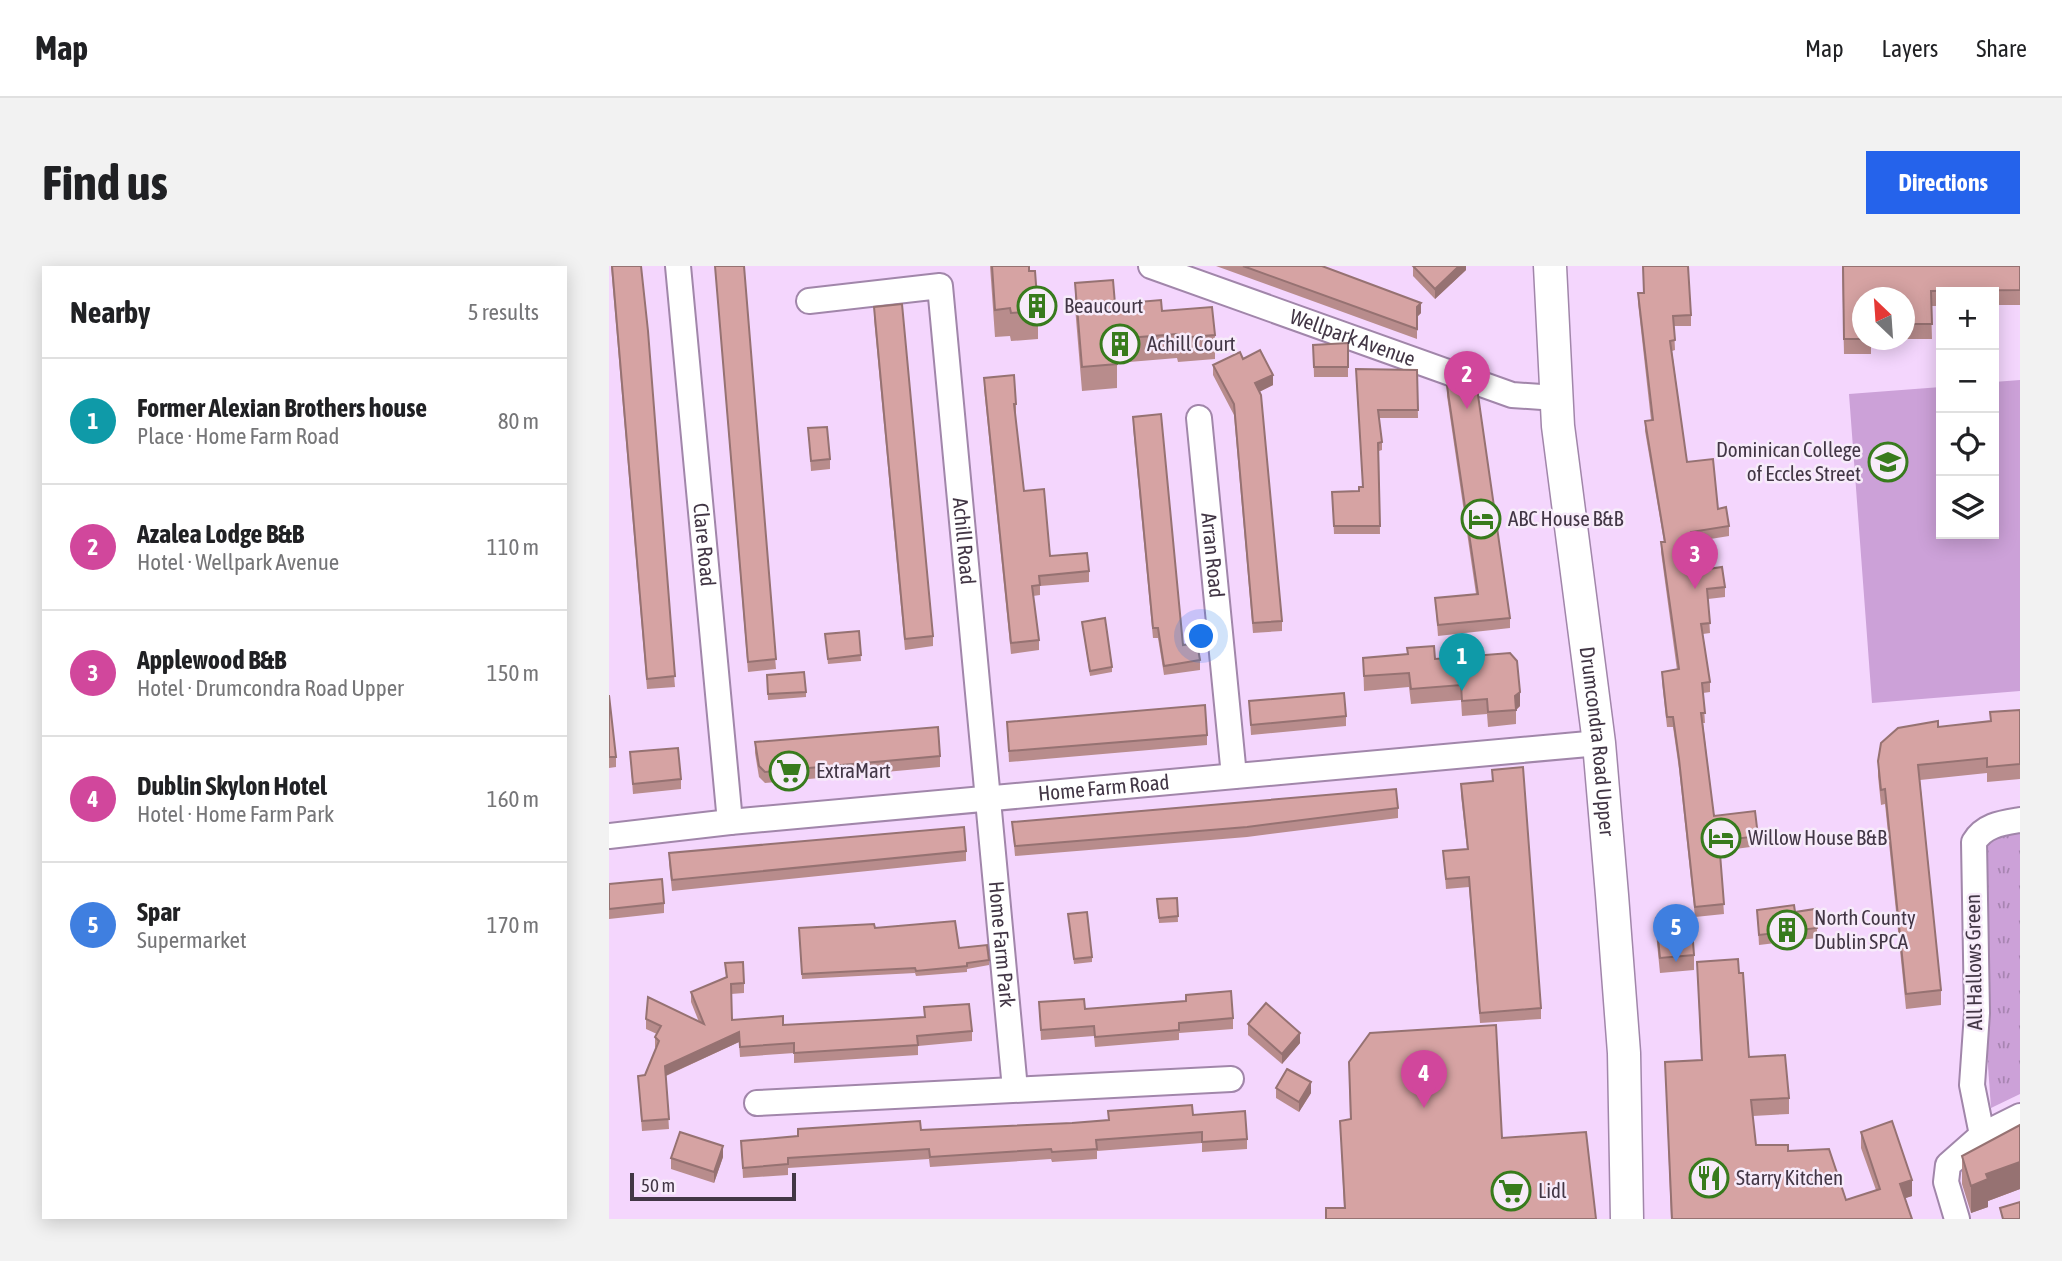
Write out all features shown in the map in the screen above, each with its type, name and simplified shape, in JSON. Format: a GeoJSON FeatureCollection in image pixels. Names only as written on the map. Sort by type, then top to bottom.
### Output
{"type":"FeatureCollection","features":[{"type":"Feature","properties":{"kind":"main road","name":"Drumcondra Road Upper"},"geometry":{"type":"LineString","coordinates":[[1550,266],[1556,398],[1599,743],[1624,1053],[1627,1219]]}},
{"type":"Feature","properties":{"kind":"street","name":"Clare Road"},"geometry":{"type":"LineString","coordinates":[[678,266],[730,822]]}},
{"type":"Feature","properties":{"kind":"street","name":"Wellpark Avenue"},"geometry":{"type":"LineString","coordinates":[[1151,266],[1512,395],[1556,398]]}},
{"type":"Feature","properties":{"kind":"street","name":"Achill Road"},"geometry":{"type":"LineString","coordinates":[[809,301],[940,286],[989,798]]}},
{"type":"Feature","properties":{"kind":"street","name":"Arran Road"},"geometry":{"type":"LineString","coordinates":[[1199,418],[1234,776]]}},
{"type":"Feature","properties":{"kind":"street","name":"Home Farm Road"},"geometry":{"type":"LineString","coordinates":[[609,836],[730,822],[1599,743]]}},
{"type":"Feature","properties":{"kind":"street","name":"Home Farm Park"},"geometry":{"type":"LineString","coordinates":[[989,798],[1015,1089]]}},
{"type":"Feature","properties":{"kind":"street","name":"All Hallows Green"},"geometry":{"type":"LineString","coordinates":[[1982,1135],[1972,1085],[1977,1013],[1974,842],[1980,833],[1990,827],[2020,820]]}},
{"type":"Feature","properties":{"kind":"street"},"geometry":{"type":"LineString","coordinates":[[757,1103],[1231,1079]]}},
{"type":"Feature","properties":{"kind":"street"},"geometry":{"type":"LineString","coordinates":[[1957,1219],[1945,1173],[1954,1157],[1982,1135],[2020,1116]]}},
{"type":"Feature","properties":{"kind":"green space","name":"Dominican College of Eccles Street"},"geometry":{"type":"Polygon","coordinates":[[[2020,380],[2020,691],[1872,703],[1849,394],[1936,387],[1936,539],[1999,539],[1999,382],[2020,380]]]}},
{"type":"Feature","properties":{"kind":"green space"},"geometry":{"type":"Polygon","coordinates":[[[2020,830],[2020,1094],[1991,1108],[1986,1038],[1983,856],[1990,837],[2020,830]]]}},
{"type":"Feature","properties":{"kind":"building"},"geometry":{"type":"Polygon","coordinates":[[[612,266],[641,266],[675,676],[647,679],[612,266]]]}},
{"type":"Feature","properties":{"kind":"building"},"geometry":{"type":"Polygon","coordinates":[[[715,266],[744,266],[776,659],[748,662],[715,266]]]}},
{"type":"Feature","properties":{"kind":"building"},"geometry":{"type":"Polygon","coordinates":[[[992,266],[1029,266],[1029,271],[1035,271],[1038,311],[1011,313],[1010,308],[995,310],[992,266]]]}},
{"type":"Feature","properties":{"kind":"building"},"geometry":{"type":"Polygon","coordinates":[[[1243,266],[1322,266],[1421,303],[1417,307],[1417,329],[1243,266]]]}},
{"type":"Feature","properties":{"kind":"building"},"geometry":{"type":"Polygon","coordinates":[[[1413,266],[1459,266],[1435,289],[1413,266]]]}},
{"type":"Feature","properties":{"kind":"building"},"geometry":{"type":"Polygon","coordinates":[[[1643,266],[1688,266],[1691,315],[1673,316],[1675,340],[1670,341],[1687,462],[1713,459],[1718,509],[1726,507],[1729,526],[1691,532],[1695,571],[1722,567],[1725,587],[1707,589],[1710,623],[1701,624],[1710,682],[1702,683],[1705,713],[1701,713],[1714,816],[1755,811],[1758,836],[1719,841],[1724,904],[1695,907],[1673,717],[1667,717],[1662,672],[1679,669],[1661,542],[1665,542],[1645,421],[1653,420],[1638,293],[1644,293],[1643,266]]]}},
{"type":"Feature","properties":{"kind":"building"},"geometry":{"type":"Polygon","coordinates":[[[1843,266],[2020,266],[2020,290],[1999,290],[1999,287],[1936,287],[1936,291],[1931,291],[1932,324],[1915,324],[1915,287],[1852,287],[1852,339],[1844,339],[1843,266]]]}},
{"type":"Feature","properties":{"kind":"building"},"geometry":{"type":"Polygon","coordinates":[[[1113,280],[1115,304],[1161,300],[1162,311],[1212,307],[1215,335],[1178,338],[1177,334],[1115,339],[1117,364],[1082,367],[1075,283],[1113,280]]]}},
{"type":"Feature","properties":{"kind":"building"},"geometry":{"type":"Polygon","coordinates":[[[902,304],[933,636],[905,639],[874,307],[902,304]]]}},
{"type":"Feature","properties":{"kind":"building"},"geometry":{"type":"Polygon","coordinates":[[[1348,343],[1348,367],[1314,367],[1313,345],[1348,343]]]}},
{"type":"Feature","properties":{"kind":"building"},"geometry":{"type":"Polygon","coordinates":[[[1260,350],[1273,375],[1255,383],[1261,395],[1282,621],[1253,623],[1234,404],[1213,365],[1240,352],[1243,359],[1260,350]]]}},
{"type":"Feature","properties":{"kind":"building"},"geometry":{"type":"Polygon","coordinates":[[[1356,369],[1417,370],[1418,410],[1378,410],[1382,442],[1378,443],[1380,526],[1334,526],[1332,492],[1359,491],[1359,487],[1363,487],[1356,369]]]}},
{"type":"Feature","properties":{"kind":"building"},"geometry":{"type":"Polygon","coordinates":[[[1014,375],[1014,404],[1024,491],[1044,489],[1050,556],[1087,553],[1089,571],[1039,576],[1040,585],[1032,586],[1039,640],[1011,643],[984,378],[1014,375]]]}},
{"type":"Feature","properties":{"kind":"building"},"geometry":{"type":"Polygon","coordinates":[[[1463,383],[1477,388],[1510,618],[1438,625],[1435,598],[1478,594],[1447,386],[1463,383]]]}},
{"type":"Feature","properties":{"kind":"building"},"geometry":{"type":"Polygon","coordinates":[[[1161,414],[1183,645],[1197,643],[1200,660],[1164,666],[1158,628],[1153,628],[1133,417],[1161,414]]]}},
{"type":"Feature","properties":{"kind":"building"},"geometry":{"type":"Polygon","coordinates":[[[827,427],[830,459],[811,461],[808,428],[827,427]]]}},
{"type":"Feature","properties":{"kind":"building"},"geometry":{"type":"Polygon","coordinates":[[[1105,618],[1112,667],[1090,671],[1082,622],[1105,618]]]}},
{"type":"Feature","properties":{"kind":"building"},"geometry":{"type":"Polygon","coordinates":[[[859,631],[861,655],[828,659],[825,634],[859,631]]]}},
{"type":"Feature","properties":{"kind":"building"},"geometry":{"type":"Polygon","coordinates":[[[1434,646],[1435,659],[1510,653],[1517,661],[1520,692],[1515,696],[1516,710],[1488,712],[1487,699],[1462,701],[1461,685],[1411,689],[1409,673],[1364,676],[1363,658],[1408,654],[1407,648],[1434,646]]]}},
{"type":"Feature","properties":{"kind":"building"},"geometry":{"type":"Polygon","coordinates":[[[804,672],[806,692],[768,694],[767,675],[804,672]]]}},
{"type":"Feature","properties":{"kind":"building"},"geometry":{"type":"Polygon","coordinates":[[[1344,693],[1346,716],[1251,725],[1249,701],[1344,693]]]}},
{"type":"Feature","properties":{"kind":"building"},"geometry":{"type":"Polygon","coordinates":[[[609,695],[616,757],[609,757],[609,695]]]}},
{"type":"Feature","properties":{"kind":"building"},"geometry":{"type":"Polygon","coordinates":[[[1205,705],[1207,735],[1009,751],[1007,722],[1205,705]]]}},
{"type":"Feature","properties":{"kind":"building"},"geometry":{"type":"Polygon","coordinates":[[[2020,710],[2020,764],[1987,767],[1987,758],[1918,765],[1941,990],[1906,994],[1885,789],[1881,790],[1878,761],[1881,743],[1898,728],[1938,721],[1938,727],[1991,721],[1990,712],[2020,710]]]}},
{"type":"Feature","properties":{"kind":"building"},"geometry":{"type":"Polygon","coordinates":[[[938,727],[940,756],[765,772],[759,766],[755,742],[938,727]]]}},
{"type":"Feature","properties":{"kind":"building"},"geometry":{"type":"Polygon","coordinates":[[[678,748],[681,779],[633,784],[630,752],[678,748]]]}},
{"type":"Feature","properties":{"kind":"building"},"geometry":{"type":"Polygon","coordinates":[[[1523,767],[1541,1008],[1480,1013],[1469,877],[1446,879],[1443,851],[1468,849],[1461,784],[1493,781],[1492,770],[1523,767]]]}},
{"type":"Feature","properties":{"kind":"building"},"geometry":{"type":"Polygon","coordinates":[[[1396,789],[1398,808],[1247,827],[1015,846],[1012,822],[1396,789]]]}},
{"type":"Feature","properties":{"kind":"building"},"geometry":{"type":"Polygon","coordinates":[[[964,827],[966,851],[672,880],[669,853],[964,827]]]}},
{"type":"Feature","properties":{"kind":"building"},"geometry":{"type":"Polygon","coordinates":[[[662,879],[664,903],[609,909],[609,884],[662,879]]]}},
{"type":"Feature","properties":{"kind":"building"},"geometry":{"type":"Polygon","coordinates":[[[1177,898],[1178,916],[1159,918],[1157,899],[1177,898]]]}},
{"type":"Feature","properties":{"kind":"building"},"geometry":{"type":"Polygon","coordinates":[[[1794,905],[1795,912],[1815,909],[1817,928],[1759,935],[1757,910],[1794,905]]]}},
{"type":"Feature","properties":{"kind":"building"},"geometry":{"type":"Polygon","coordinates":[[[1087,912],[1092,957],[1074,959],[1068,914],[1087,912]]]}},
{"type":"Feature","properties":{"kind":"building"},"geometry":{"type":"Polygon","coordinates":[[[1691,915],[1694,955],[1660,958],[1656,918],[1691,915]]]}},
{"type":"Feature","properties":{"kind":"building"},"geometry":{"type":"Polygon","coordinates":[[[955,921],[959,948],[987,945],[989,960],[967,963],[967,966],[916,971],[915,968],[802,974],[799,928],[874,924],[875,928],[955,921]]]}},
{"type":"Feature","properties":{"kind":"building"},"geometry":{"type":"Polygon","coordinates":[[[1738,959],[1739,973],[1743,973],[1749,1057],[1785,1055],[1789,1098],[1751,1100],[1756,1145],[1788,1145],[1788,1151],[1829,1149],[1846,1200],[1880,1189],[1861,1132],[1892,1121],[1912,1180],[1900,1184],[1912,1219],[1672,1219],[1665,1062],[1702,1060],[1697,962],[1738,959]]]}},
{"type":"Feature","properties":{"kind":"building"},"geometry":{"type":"Polygon","coordinates":[[[743,962],[744,983],[731,984],[732,1020],[783,1016],[783,1025],[925,1017],[924,1007],[969,1004],[972,1031],[917,1036],[918,1045],[794,1053],[794,1043],[740,1047],[739,1032],[665,1066],[669,1119],[642,1121],[638,1076],[645,1075],[659,1041],[655,1037],[661,1026],[646,1019],[648,997],[704,1024],[691,992],[727,977],[725,963],[743,962]]]}},
{"type":"Feature","properties":{"kind":"building"},"geometry":{"type":"Polygon","coordinates":[[[1231,991],[1233,1018],[1179,1023],[1179,1030],[1095,1037],[1094,1026],[1041,1030],[1039,1002],[1084,999],[1085,1009],[1186,1001],[1186,995],[1231,991]]]}},
{"type":"Feature","properties":{"kind":"building"},"geometry":{"type":"Polygon","coordinates":[[[1266,1003],[1300,1033],[1282,1054],[1248,1024],[1266,1003]]]}},
{"type":"Feature","properties":{"kind":"building"},"geometry":{"type":"Polygon","coordinates":[[[1496,1025],[1502,1138],[1586,1132],[1596,1219],[1326,1219],[1326,1208],[1345,1208],[1340,1121],[1351,1119],[1349,1062],[1370,1033],[1496,1025]]]}},
{"type":"Feature","properties":{"kind":"building"},"geometry":{"type":"Polygon","coordinates":[[[1287,1069],[1311,1082],[1299,1102],[1276,1088],[1287,1069]]]}},
{"type":"Feature","properties":{"kind":"building"},"geometry":{"type":"Polygon","coordinates":[[[1192,1105],[1193,1115],[1245,1111],[1247,1139],[1202,1142],[1202,1132],[1096,1140],[1097,1149],[1052,1152],[1051,1149],[930,1157],[929,1149],[788,1158],[788,1164],[743,1168],[741,1141],[798,1136],[798,1129],[920,1121],[921,1130],[1072,1123],[1109,1120],[1108,1111],[1192,1105]]]}},
{"type":"Feature","properties":{"kind":"building"},"geometry":{"type":"Polygon","coordinates":[[[2020,1125],[2020,1162],[1986,1174],[1988,1179],[1971,1186],[1962,1156],[2020,1125]]]}},
{"type":"Feature","properties":{"kind":"building"},"geometry":{"type":"Polygon","coordinates":[[[680,1132],[723,1146],[714,1172],[671,1158],[680,1132]]]}},
{"type":"Feature","properties":{"kind":"building"},"geometry":{"type":"Polygon","coordinates":[[[2020,1202],[2020,1219],[2003,1219],[2000,1208],[2020,1202]]]}},
{"type":"Feature","properties":{"kind":"place","name":"Beaucourt"},"geometry":{"type":"Point","coordinates":[1037,306]}},
{"type":"Feature","properties":{"kind":"place","name":"Achill Court"},"geometry":{"type":"Point","coordinates":[1120,344]}},
{"type":"Feature","properties":{"kind":"place","name":"Azalea Lodge B&B"},"geometry":{"type":"Point","coordinates":[1467,409]}},
{"type":"Feature","properties":{"kind":"place","name":"Dominican College of Eccles Street"},"geometry":{"type":"Point","coordinates":[1888,462]}},
{"type":"Feature","properties":{"kind":"place","name":"ABC House B&B"},"geometry":{"type":"Point","coordinates":[1481,519]}},
{"type":"Feature","properties":{"kind":"place","name":"Applewood B&B"},"geometry":{"type":"Point","coordinates":[1695,589]}},
{"type":"Feature","properties":{"kind":"place","name":"Former Alexian Brothers house"},"geometry":{"type":"Point","coordinates":[1462,691]}},
{"type":"Feature","properties":{"kind":"place","name":"ExtraMart"},"geometry":{"type":"Point","coordinates":[789,771]}},
{"type":"Feature","properties":{"kind":"place","name":"Willow House B&B"},"geometry":{"type":"Point","coordinates":[1721,838]}},
{"type":"Feature","properties":{"kind":"place","name":"North County Dublin SPCA"},"geometry":{"type":"Point","coordinates":[1787,930]}},
{"type":"Feature","properties":{"kind":"place","name":"Spar"},"geometry":{"type":"Point","coordinates":[1676,962]}},
{"type":"Feature","properties":{"kind":"place","name":"Dublin Skylon Hotel"},"geometry":{"type":"Point","coordinates":[1424,1108]}},
{"type":"Feature","properties":{"kind":"place","name":"Starry Kitchen"},"geometry":{"type":"Point","coordinates":[1709,1178]}},
{"type":"Feature","properties":{"kind":"place","name":"Lidl"},"geometry":{"type":"Point","coordinates":[1511,1191]}}]}
